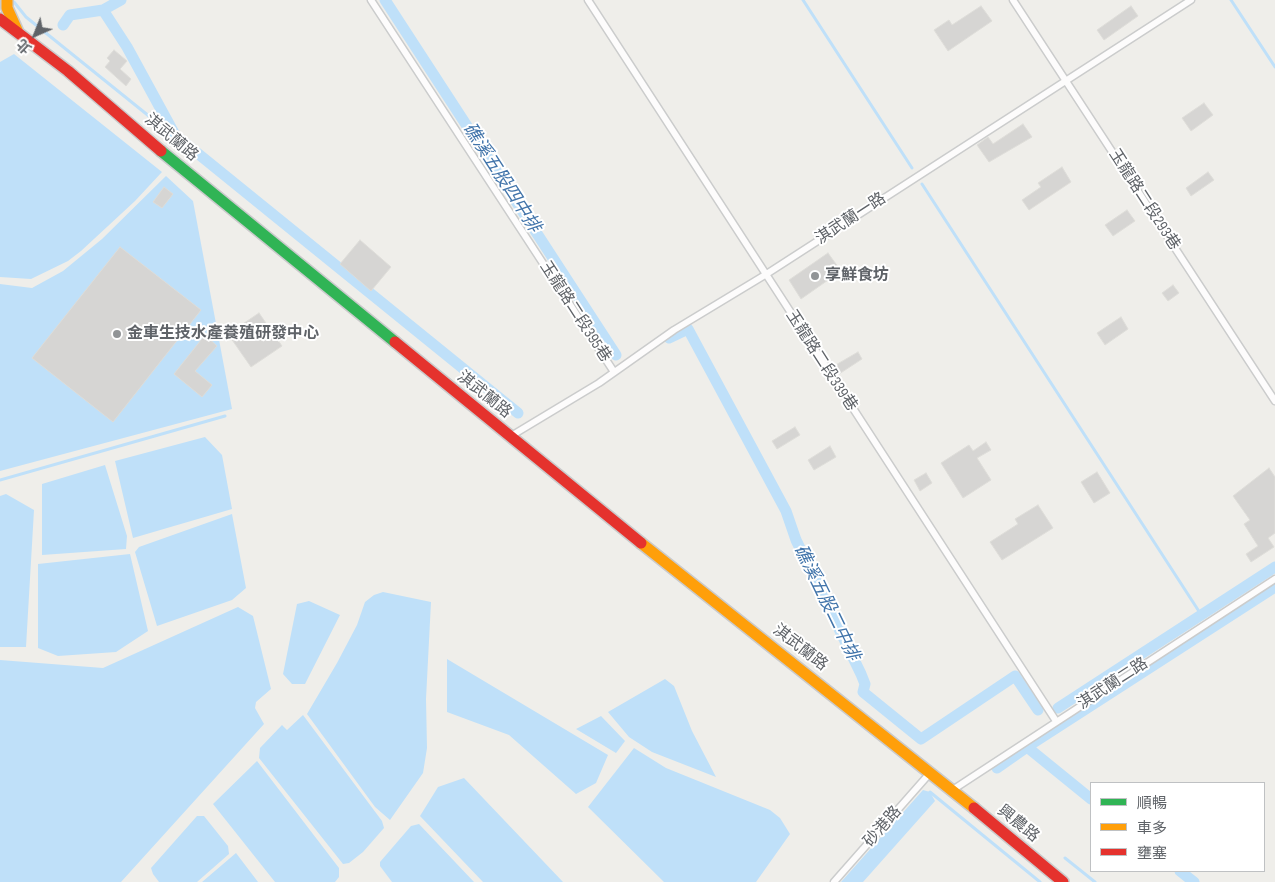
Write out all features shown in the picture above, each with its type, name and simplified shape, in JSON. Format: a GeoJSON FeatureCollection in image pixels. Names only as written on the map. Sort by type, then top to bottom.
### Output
{"type":"FeatureCollection","features":[{"type":"Feature","properties":{"kind":"street"},"geometry":{"type":"LineString","coordinates":[[7,0],[7,8],[18,33]]}},
{"type":"Feature","properties":{"kind":"street","name":"淇武蘭路"},"geometry":{"type":"LineString","coordinates":[[0,19],[68,71],[147,140],[615,523],[931,772],[951,791]]}},
{"type":"Feature","properties":{"kind":"street","name":"興農路"},"geometry":{"type":"LineString","coordinates":[[951,791],[1063,882]]}},
{"type":"Feature","properties":{"kind":"lane","name":"玉龍路二段395巷"},"geometry":{"type":"LineString","coordinates":[[371,0],[614,372]]}},
{"type":"Feature","properties":{"kind":"lane","name":"玉龍路二段339巷"},"geometry":{"type":"LineString","coordinates":[[588,0],[1056,721]]}},
{"type":"Feature","properties":{"kind":"lane","name":"玉龍路二段293巷"},"geometry":{"type":"LineString","coordinates":[[1013,0],[1275,401]]}},
{"type":"Feature","properties":{"kind":"lane","name":"淇武蘭一路"},"geometry":{"type":"LineString","coordinates":[[510,437],[614,372],[674,330],[765,275],[1066,82],[1191,0]]}},
{"type":"Feature","properties":{"kind":"lane","name":"淇武蘭二路"},"geometry":{"type":"LineString","coordinates":[[951,791],[1275,579]]}},
{"type":"Feature","properties":{"kind":"lane","name":"砂港路"},"geometry":{"type":"LineString","coordinates":[[834,882],[931,772]]}},
{"type":"Feature","properties":{"kind":"water"},"geometry":{"type":"Polygon","coordinates":[[[14,54],[162,172],[135,201],[81,251],[68,261],[31,279],[0,277],[0,62],[14,54]]]}},
{"type":"Feature","properties":{"kind":"water"},"geometry":{"type":"Polygon","coordinates":[[[166,176],[193,201],[232,409],[0,471],[0,284],[32,288],[63,271],[102,239],[166,176]]]}},
{"type":"Feature","properties":{"kind":"water"},"geometry":{"type":"Polygon","coordinates":[[[205,437],[222,455],[232,509],[133,538],[115,461],[205,437]]]}},
{"type":"Feature","properties":{"kind":"water"},"geometry":{"type":"Polygon","coordinates":[[[105,465],[127,536],[126,549],[42,555],[42,484],[105,465]]]}},
{"type":"Feature","properties":{"kind":"water"},"geometry":{"type":"Polygon","coordinates":[[[6,494],[34,510],[26,647],[0,647],[0,496],[6,494]]]}},
{"type":"Feature","properties":{"kind":"water"},"geometry":{"type":"Polygon","coordinates":[[[232,514],[246,588],[232,600],[157,626],[135,552],[139,547],[232,514]]]}},
{"type":"Feature","properties":{"kind":"water"},"geometry":{"type":"Polygon","coordinates":[[[130,554],[148,631],[116,652],[58,656],[38,648],[38,564],[130,554]]]}},
{"type":"Feature","properties":{"kind":"water"},"geometry":{"type":"Polygon","coordinates":[[[383,592],[431,602],[426,699],[427,748],[423,773],[390,820],[375,807],[307,714],[357,625],[365,602],[374,595],[383,592]]]}},
{"type":"Feature","properties":{"kind":"water"},"geometry":{"type":"Polygon","coordinates":[[[309,601],[340,615],[305,684],[292,684],[283,674],[297,604],[309,601]]]}},
{"type":"Feature","properties":{"kind":"water"},"geometry":{"type":"Polygon","coordinates":[[[238,607],[253,616],[271,689],[256,702],[255,708],[264,724],[121,882],[0,882],[0,660],[103,668],[238,607]]]}},
{"type":"Feature","properties":{"kind":"water"},"geometry":{"type":"Polygon","coordinates":[[[447,659],[608,755],[596,783],[576,794],[509,735],[447,712],[447,659]]]}},
{"type":"Feature","properties":{"kind":"water"},"geometry":{"type":"Polygon","coordinates":[[[665,679],[674,686],[692,731],[716,777],[652,752],[629,737],[608,712],[665,679]]]}},
{"type":"Feature","properties":{"kind":"water"},"geometry":{"type":"Polygon","coordinates":[[[303,715],[382,821],[384,828],[363,852],[349,863],[343,864],[259,758],[260,748],[282,725],[287,730],[303,715]]]}},
{"type":"Feature","properties":{"kind":"water"},"geometry":{"type":"Polygon","coordinates":[[[601,716],[625,741],[616,753],[576,729],[601,716]]]}},
{"type":"Feature","properties":{"kind":"water"},"geometry":{"type":"Polygon","coordinates":[[[634,748],[666,768],[770,810],[780,818],[790,834],[756,882],[664,882],[588,807],[634,748]]]}},
{"type":"Feature","properties":{"kind":"water"},"geometry":{"type":"Polygon","coordinates":[[[257,761],[339,868],[339,877],[335,882],[275,882],[213,804],[257,761]]]}},
{"type":"Feature","properties":{"kind":"water"},"geometry":{"type":"Polygon","coordinates":[[[464,778],[563,882],[483,882],[420,816],[438,787],[464,778]]]}},
{"type":"Feature","properties":{"kind":"water"},"geometry":{"type":"Polygon","coordinates":[[[923,790],[930,792],[935,801],[863,882],[841,882],[923,790]]]}},
{"type":"Feature","properties":{"kind":"water"},"geometry":{"type":"Polygon","coordinates":[[[197,816],[204,816],[228,846],[229,854],[197,882],[159,882],[151,868],[197,816]]]}},
{"type":"Feature","properties":{"kind":"water"},"geometry":{"type":"Polygon","coordinates":[[[419,824],[474,882],[392,882],[380,866],[380,862],[411,826],[419,824]]]}},
{"type":"Feature","properties":{"kind":"water"},"geometry":{"type":"Polygon","coordinates":[[[236,853],[258,882],[202,882],[236,853]]]}},
{"type":"Feature","properties":{"kind":"building"},"geometry":{"type":"Polygon","coordinates":[[[981,6],[992,21],[948,51],[934,30],[949,20],[952,25],[981,6]]]}},
{"type":"Feature","properties":{"kind":"building"},"geometry":{"type":"Polygon","coordinates":[[[1131,6],[1138,16],[1104,40],[1097,30],[1131,6]]]}},
{"type":"Feature","properties":{"kind":"building"},"geometry":{"type":"Polygon","coordinates":[[[114,50],[127,61],[120,69],[131,79],[126,86],[105,67],[110,61],[107,58],[114,50]]]}},
{"type":"Feature","properties":{"kind":"building"},"geometry":{"type":"Polygon","coordinates":[[[1204,103],[1213,115],[1191,131],[1182,118],[1204,103]]]}},
{"type":"Feature","properties":{"kind":"building"},"geometry":{"type":"Polygon","coordinates":[[[1023,124],[1032,137],[989,162],[977,145],[988,137],[993,144],[1023,124]]]}},
{"type":"Feature","properties":{"kind":"building"},"geometry":{"type":"Polygon","coordinates":[[[1062,167],[1071,182],[1029,210],[1022,200],[1041,187],[1038,183],[1062,167]]]}},
{"type":"Feature","properties":{"kind":"building"},"geometry":{"type":"Polygon","coordinates":[[[1208,172],[1214,180],[1191,196],[1186,188],[1208,172]]]}},
{"type":"Feature","properties":{"kind":"building"},"geometry":{"type":"Polygon","coordinates":[[[164,187],[173,194],[162,208],[153,202],[164,187]]]}},
{"type":"Feature","properties":{"kind":"building"},"geometry":{"type":"Polygon","coordinates":[[[1127,210],[1135,221],[1113,236],[1105,225],[1127,210]]]}},
{"type":"Feature","properties":{"kind":"building"},"geometry":{"type":"Polygon","coordinates":[[[360,240],[391,267],[371,291],[340,264],[360,240]]]}},
{"type":"Feature","properties":{"kind":"building","name":"金車生技水產養殖研發中心"},"geometry":{"type":"Polygon","coordinates":[[[120,247],[201,310],[113,422],[32,358],[120,247]]]}},
{"type":"Feature","properties":{"kind":"building","name":"享鮮食坊"},"geometry":{"type":"Polygon","coordinates":[[[828,253],[841,271],[801,299],[789,280],[828,253]]]}},
{"type":"Feature","properties":{"kind":"building"},"geometry":{"type":"Polygon","coordinates":[[[1173,285],[1179,293],[1168,301],[1162,293],[1173,285]]]}},
{"type":"Feature","properties":{"kind":"building"},"geometry":{"type":"Polygon","coordinates":[[[259,313],[282,346],[251,367],[228,334],[259,313]]]}},
{"type":"Feature","properties":{"kind":"building"},"geometry":{"type":"Polygon","coordinates":[[[1121,317],[1128,329],[1105,345],[1097,333],[1121,317]]]}},
{"type":"Feature","properties":{"kind":"building"},"geometry":{"type":"Polygon","coordinates":[[[205,335],[217,346],[195,371],[212,385],[202,397],[174,374],[205,335]]]}},
{"type":"Feature","properties":{"kind":"building"},"geometry":{"type":"Polygon","coordinates":[[[858,352],[862,359],[839,374],[834,366],[858,352]]]}},
{"type":"Feature","properties":{"kind":"building"},"geometry":{"type":"Polygon","coordinates":[[[795,427],[800,435],[777,449],[772,441],[795,427]]]}},
{"type":"Feature","properties":{"kind":"building"},"geometry":{"type":"Polygon","coordinates":[[[986,442],[991,450],[977,458],[991,480],[963,498],[941,463],[969,445],[973,451],[986,442]]]}},
{"type":"Feature","properties":{"kind":"building"},"geometry":{"type":"Polygon","coordinates":[[[830,446],[836,457],[814,470],[808,460],[830,446]]]}},
{"type":"Feature","properties":{"kind":"building"},"geometry":{"type":"Polygon","coordinates":[[[1269,468],[1275,477],[1275,533],[1268,538],[1274,547],[1251,562],[1246,554],[1258,546],[1244,524],[1250,520],[1233,496],[1269,468]]]}},
{"type":"Feature","properties":{"kind":"building"},"geometry":{"type":"Polygon","coordinates":[[[1097,472],[1110,493],[1094,503],[1081,482],[1097,472]]]}},
{"type":"Feature","properties":{"kind":"building"},"geometry":{"type":"Polygon","coordinates":[[[926,473],[932,483],[920,491],[914,480],[926,473]]]}},
{"type":"Feature","properties":{"kind":"building"},"geometry":{"type":"Polygon","coordinates":[[[1038,505],[1053,528],[1002,560],[990,542],[1018,524],[1015,519],[1038,505]]]}},
{"type":"Feature","properties":{"kind":"waterway"},"geometry":{"type":"LineString","coordinates":[[63,25],[70,15],[103,10],[121,0]]}},
{"type":"Feature","properties":{"kind":"waterway","name":"礁溪五股四中排"},"geometry":{"type":"LineString","coordinates":[[385,0],[616,355]]}},
{"type":"Feature","properties":{"kind":"waterway"},"geometry":{"type":"LineString","coordinates":[[803,0],[912,168]]}},
{"type":"Feature","properties":{"kind":"waterway"},"geometry":{"type":"LineString","coordinates":[[1231,0],[1275,67]]}},
{"type":"Feature","properties":{"kind":"waterway"},"geometry":{"type":"LineString","coordinates":[[14,2],[26,17],[165,129],[175,135]]}},
{"type":"Feature","properties":{"kind":"waterway"},"geometry":{"type":"LineString","coordinates":[[103,10],[127,47],[175,135],[518,413]]}},
{"type":"Feature","properties":{"kind":"waterway"},"geometry":{"type":"LineString","coordinates":[[922,184],[1202,616]]}},
{"type":"Feature","properties":{"kind":"waterway","name":"礁溪五股二中排"},"geometry":{"type":"LineString","coordinates":[[669,338],[688,329],[786,511],[796,540],[861,674],[865,684],[863,692],[921,739],[1015,676],[1038,710]]}},
{"type":"Feature","properties":{"kind":"waterway"},"geometry":{"type":"LineString","coordinates":[[0,480],[225,416]]}},
{"type":"Feature","properties":{"kind":"waterway","name":"礁溪五股二中排"},"geometry":{"type":"LineString","coordinates":[[1058,708],[1275,567]]}},
{"type":"Feature","properties":{"kind":"waterway"},"geometry":{"type":"LineString","coordinates":[[1027,747],[1275,587]]}},
{"type":"Feature","properties":{"kind":"waterway"},"geometry":{"type":"LineString","coordinates":[[997,768],[1027,747],[1090,798]]}},
{"type":"Feature","properties":{"kind":"waterway"},"geometry":{"type":"LineString","coordinates":[[930,792],[1040,882]]}},
{"type":"Feature","properties":{"kind":"waterway"},"geometry":{"type":"LineString","coordinates":[[1065,858],[1095,882]]}},
{"type":"Feature","properties":{"kind":"waterway"},"geometry":{"type":"LineString","coordinates":[[1181,872],[1194,882]]}},
{"type":"Feature","properties":{"kind":"traffic: fast"},"geometry":{"type":"LineString","coordinates":[[161,151],[395,342]]}},
{"type":"Feature","properties":{"kind":"traffic: slow"},"geometry":{"type":"LineString","coordinates":[[7,0],[7,8],[17,30]]}},
{"type":"Feature","properties":{"kind":"traffic: slow"},"geometry":{"type":"LineString","coordinates":[[641,543],[974,808]]}},
{"type":"Feature","properties":{"kind":"traffic: jam"},"geometry":{"type":"LineString","coordinates":[[0,19],[68,71],[161,151]]}},
{"type":"Feature","properties":{"kind":"traffic: jam"},"geometry":{"type":"LineString","coordinates":[[395,342],[641,543]]}},
{"type":"Feature","properties":{"kind":"traffic: jam"},"geometry":{"type":"LineString","coordinates":[[974,808],[1063,882]]}},
{"type":"Feature","properties":{"kind":"place","name":"享鮮食坊"},"geometry":{"type":"Point","coordinates":[815,276]}},
{"type":"Feature","properties":{"kind":"place","name":"金車生技水產養殖研發中心"},"geometry":{"type":"Point","coordinates":[117,334]}}]}
